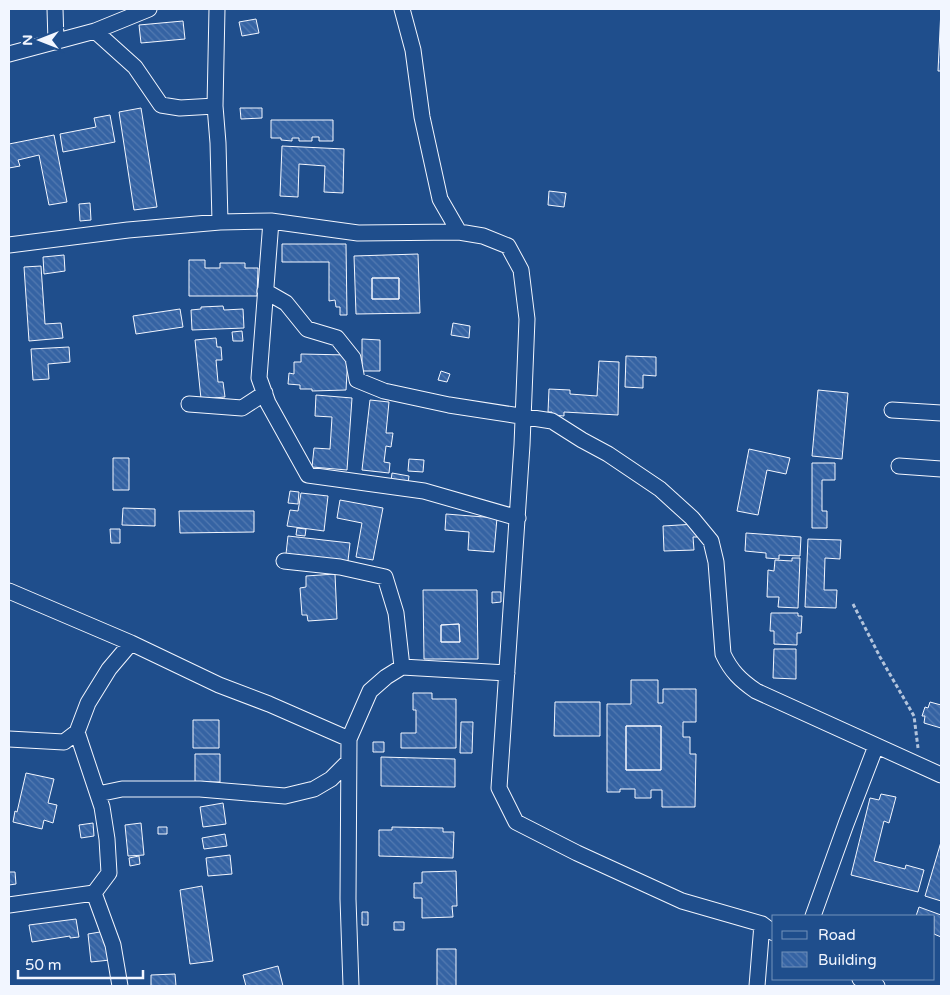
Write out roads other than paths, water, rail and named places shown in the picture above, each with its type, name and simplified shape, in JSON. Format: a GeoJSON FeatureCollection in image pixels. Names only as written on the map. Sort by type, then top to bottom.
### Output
{"type":"FeatureCollection","features":[{"type":"Feature","properties":{"kind":"street"},"geometry":{"type":"LineString","coordinates":[[55,9],[56,42]]}},
{"type":"Feature","properties":{"kind":"street"},"geometry":{"type":"LineString","coordinates":[[9,54],[95,31],[149,9]]}},
{"type":"Feature","properties":{"kind":"street"},"geometry":{"type":"LineString","coordinates":[[217,9],[215,106],[220,222]]}},
{"type":"Feature","properties":{"kind":"street"},"geometry":{"type":"LineString","coordinates":[[402,9],[413,50],[422,117],[440,199],[459,232]]}},
{"type":"Feature","properties":{"kind":"street"},"geometry":{"type":"LineString","coordinates":[[95,31],[135,67],[162,105],[180,108],[215,106]]}},
{"type":"Feature","properties":{"kind":"street"},"geometry":{"type":"LineString","coordinates":[[271,221],[258,378],[268,403],[308,475],[424,491],[518,518]]}},
{"type":"Feature","properties":{"kind":"street"},"geometry":{"type":"LineString","coordinates":[[9,245],[128,230],[220,222],[271,221],[358,233],[459,232],[483,236],[508,246],[521,270],[527,319],[518,518],[499,788],[516,822],[577,853],[682,901],[768,928],[757,986]]}},
{"type":"Feature","properties":{"kind":"street"},"geometry":{"type":"LineString","coordinates":[[265,291],[286,303],[307,329],[337,338],[353,358],[357,380],[384,391],[449,405],[552,421],[608,454],[660,489],[692,518],[711,541],[715,553],[723,654],[735,675],[756,691],[941,776]]}},
{"type":"Feature","properties":{"kind":"street"},"geometry":{"type":"LineString","coordinates":[[189,404],[242,408],[265,394]]}},
{"type":"Feature","properties":{"kind":"street"},"geometry":{"type":"LineString","coordinates":[[892,410],[941,413]]}},
{"type":"Feature","properties":{"kind":"street"},"geometry":{"type":"LineString","coordinates":[[899,466],[941,469]]}},
{"type":"Feature","properties":{"kind":"street"},"geometry":{"type":"LineString","coordinates":[[284,561],[340,567],[385,577],[396,614],[402,667]]}},
{"type":"Feature","properties":{"kind":"street"},"geometry":{"type":"LineString","coordinates":[[9,591],[131,643],[219,686],[269,704],[349,739]]}},
{"type":"Feature","properties":{"kind":"street"},"geometry":{"type":"LineString","coordinates":[[9,739],[64,742],[77,732],[88,703],[109,669],[131,643]]}},
{"type":"Feature","properties":{"kind":"street"},"geometry":{"type":"LineString","coordinates":[[351,986],[348,899],[349,739],[370,691],[386,677],[402,667],[506,673]]}},
{"type":"Feature","properties":{"kind":"street"},"geometry":{"type":"LineString","coordinates":[[9,905],[94,893],[109,873],[107,839],[102,807],[77,732]]}},
{"type":"Feature","properties":{"kind":"street"},"geometry":{"type":"LineString","coordinates":[[813,915],[876,746]]}},
{"type":"Feature","properties":{"kind":"street"},"geometry":{"type":"LineString","coordinates":[[98,794],[122,789],[200,789],[285,796],[314,789],[331,779],[348,762]]}},
{"type":"Feature","properties":{"kind":"street"},"geometry":{"type":"LineString","coordinates":[[94,893],[113,945],[120,986]]}},
{"type":"Feature","properties":{"kind":"street"},"geometry":{"type":"LineString","coordinates":[[862,980],[877,986]]}}]}
